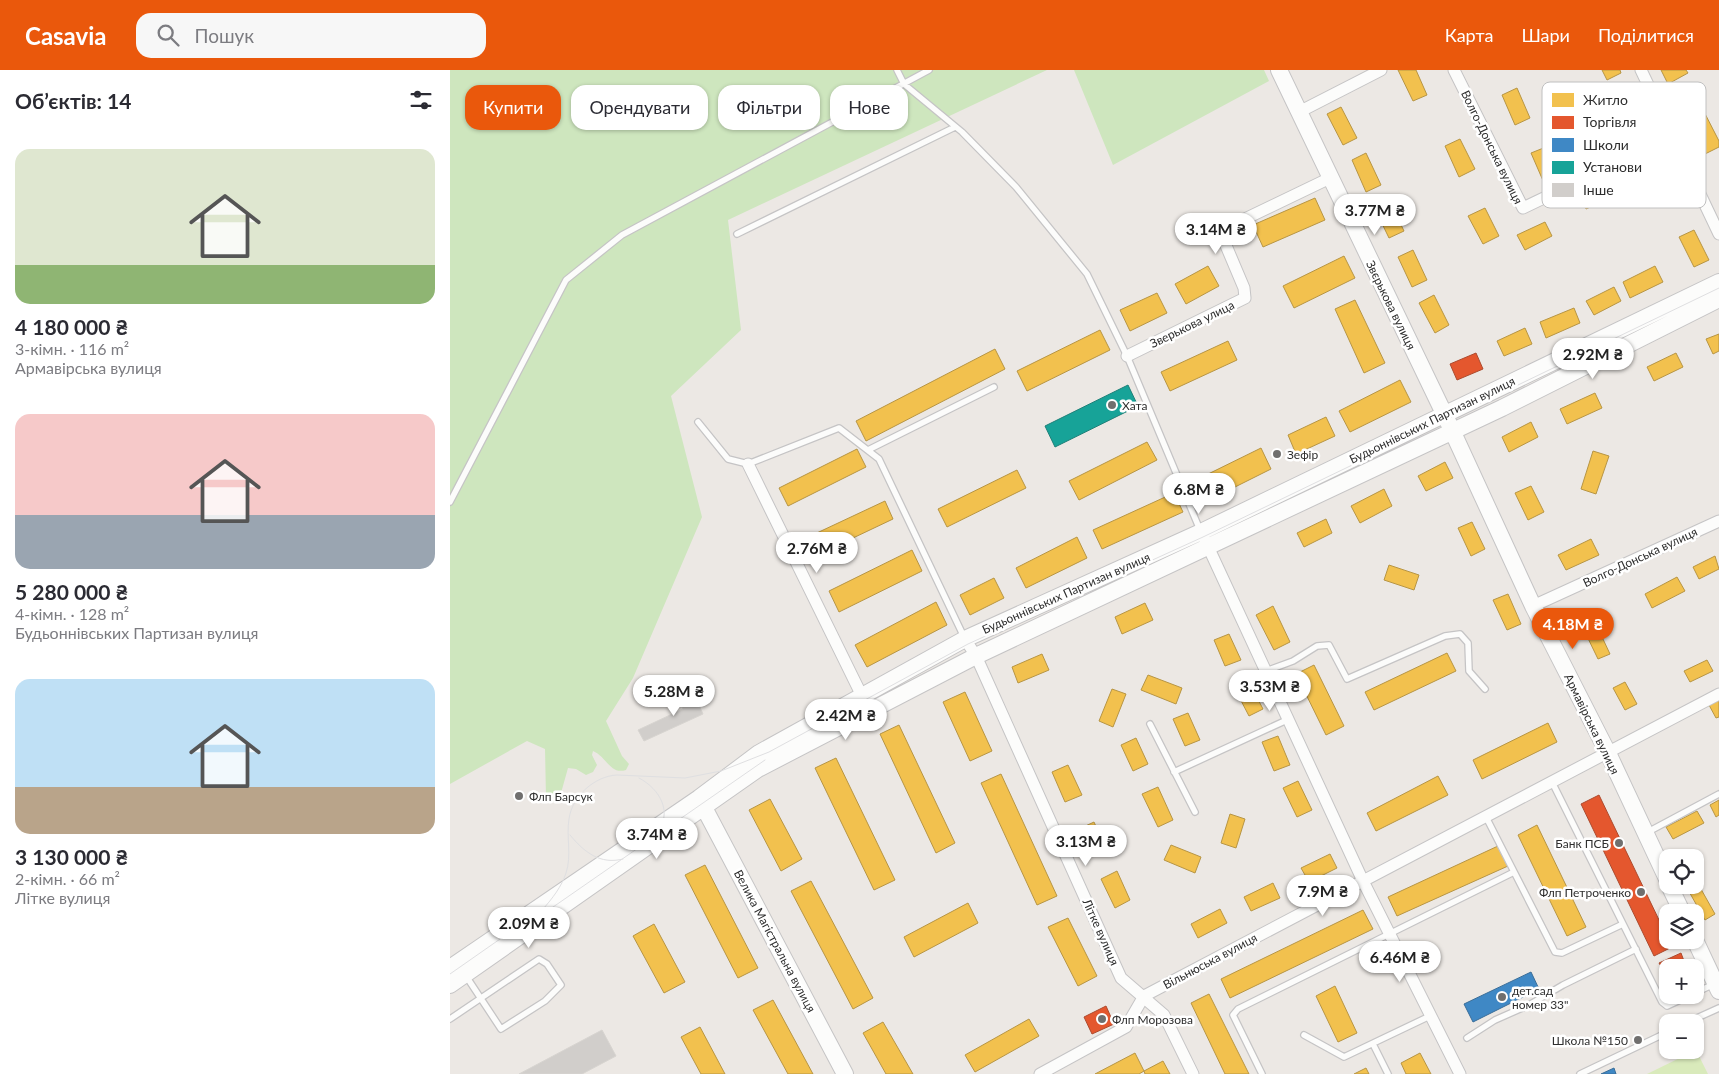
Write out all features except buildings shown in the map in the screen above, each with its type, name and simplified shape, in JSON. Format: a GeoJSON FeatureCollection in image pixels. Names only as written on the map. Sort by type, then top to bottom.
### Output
{"type":"FeatureCollection","features":[{"type":"Feature","properties":{"kind":"main road","name":"Звєрькова вулиця"},"geometry":{"type":"LineString","coordinates":[[1279,70],[1452,431]]}},
{"type":"Feature","properties":{"kind":"main road","name":"Будьоннівських Партизан вулиця"},"geometry":{"type":"LineString","coordinates":[[702,803],[759,753],[965,639],[1201,532],[1719,282]]}},
{"type":"Feature","properties":{"kind":"main road","name":"Будьоннівських Партизан вулиця"},"geometry":{"type":"LineString","coordinates":[[450,985],[457,971],[702,803],[758,769],[976,656],[1452,431],[1719,299]]}},
{"type":"Feature","properties":{"kind":"main road","name":"Армавірська вулиця"},"geometry":{"type":"LineString","coordinates":[[1452,431],[1533,606],[1608,752],[1659,862]]}},
{"type":"Feature","properties":{"kind":"main road","name":"Велика Магістральна вулиця"},"geometry":{"type":"LineString","coordinates":[[702,803],[845,1074]]}},
{"type":"Feature","properties":{"kind":"main road"},"geometry":{"type":"LineString","coordinates":[[1700,949],[1717,982]]}},
{"type":"Feature","properties":{"kind":"street"},"geometry":{"type":"LineString","coordinates":[[1299,112],[1381,70]]}},
{"type":"Feature","properties":{"kind":"street","name":"Волго-Донська вулиця"},"geometry":{"type":"LineString","coordinates":[[1454,70],[1523,208],[1542,199]]}},
{"type":"Feature","properties":{"kind":"street"},"geometry":{"type":"LineString","coordinates":[[1641,70],[1647,82]]}},
{"type":"Feature","properties":{"kind":"street","name":"Зверькова улица"},"geometry":{"type":"LineString","coordinates":[[1127,356],[1245,298],[1244,288],[1222,236],[1224,229],[1330,178]]}},
{"type":"Feature","properties":{"kind":"street"},"geometry":{"type":"LineString","coordinates":[[1706,206],[1719,234]]}},
{"type":"Feature","properties":{"kind":"street"},"geometry":{"type":"LineString","coordinates":[[748,464],[862,696]]}},
{"type":"Feature","properties":{"kind":"street","name":"Волго-Донська вулиця"},"geometry":{"type":"LineString","coordinates":[[1533,606],[1719,521]]}},
{"type":"Feature","properties":{"kind":"street"},"geometry":{"type":"LineString","coordinates":[[1201,532],[1363,881],[1460,1074]]}},
{"type":"Feature","properties":{"kind":"street","name":"Літке вулиця"},"geometry":{"type":"LineString","coordinates":[[965,639],[976,656],[1122,978],[1164,1015],[1194,1074]]}},
{"type":"Feature","properties":{"kind":"street"},"geometry":{"type":"LineString","coordinates":[[1608,752],[1719,694]]}},
{"type":"Feature","properties":{"kind":"street","name":"Вільнюська вулиця"},"geometry":{"type":"LineString","coordinates":[[1144,996],[1608,752]]}},
{"type":"Feature","properties":{"kind":"street"},"geometry":{"type":"LineString","coordinates":[[1040,1074],[1126,1026],[1144,996]]}},
{"type":"Feature","properties":{"kind":"lane"},"geometry":{"type":"LineString","coordinates":[[897,70],[904,84],[955,127],[1016,187],[1087,274],[1127,356],[1201,532]]}},
{"type":"Feature","properties":{"kind":"lane"},"geometry":{"type":"LineString","coordinates":[[450,502],[566,280],[622,235],[929,70]]}},
{"type":"Feature","properties":{"kind":"lane"},"geometry":{"type":"LineString","coordinates":[[737,234],[955,127]]}},
{"type":"Feature","properties":{"kind":"lane"},"geometry":{"type":"LineString","coordinates":[[868,450],[994,387]]}},
{"type":"Feature","properties":{"kind":"lane"},"geometry":{"type":"LineString","coordinates":[[698,422],[728,459],[748,464],[840,428],[868,450],[879,459],[965,639]]}},
{"type":"Feature","properties":{"kind":"lane"},"geometry":{"type":"LineString","coordinates":[[450,487],[455,493]]}},
{"type":"Feature","properties":{"kind":"lane"},"geometry":{"type":"LineString","coordinates":[[1266,671],[1293,661],[1318,646],[1329,645],[1347,678],[1445,636],[1460,634],[1468,643],[1469,671],[1485,689]]}},
{"type":"Feature","properties":{"kind":"lane"},"geometry":{"type":"LineString","coordinates":[[1174,772],[1289,720]]}},
{"type":"Feature","properties":{"kind":"lane"},"geometry":{"type":"LineString","coordinates":[[1150,724],[1195,812]]}},
{"type":"Feature","properties":{"kind":"lane"},"geometry":{"type":"LineString","coordinates":[[1552,782],[1659,996]]}},
{"type":"Feature","properties":{"kind":"lane"},"geometry":{"type":"LineString","coordinates":[[1646,834],[1719,794]]}},
{"type":"Feature","properties":{"kind":"lane"},"geometry":{"type":"LineString","coordinates":[[1486,816],[1555,952],[1562,953],[1623,924]]}},
{"type":"Feature","properties":{"kind":"lane"},"geometry":{"type":"LineString","coordinates":[[1262,1074],[1233,1015],[1238,1009],[1389,932],[1514,872]]}},
{"type":"Feature","properties":{"kind":"lane"},"geometry":{"type":"LineString","coordinates":[[1467,1038],[1495,1020],[1529,1005],[1563,985],[1636,949]]}},
{"type":"Feature","properties":{"kind":"lane"},"geometry":{"type":"LineString","coordinates":[[450,1019],[481,998],[539,959],[547,964],[561,985],[545,1001],[501,1029],[481,998],[457,971]]}},
{"type":"Feature","properties":{"kind":"lane"},"geometry":{"type":"LineString","coordinates":[[1704,988],[1717,982]]}},
{"type":"Feature","properties":{"kind":"lane"},"geometry":{"type":"LineString","coordinates":[[1704,1015],[1719,1008]]}},
{"type":"Feature","properties":{"kind":"lane"},"geometry":{"type":"LineString","coordinates":[[1304,1034],[1344,1057],[1430,1016]]}},
{"type":"Feature","properties":{"kind":"lane"},"geometry":{"type":"LineString","coordinates":[[1580,1074],[1659,1036]]}},
{"type":"Feature","properties":{"kind":"lane"},"geometry":{"type":"LineString","coordinates":[[1373,1044],[1388,1074]]}},
{"type":"Feature","properties":{"kind":"green space"},"geometry":{"type":"Polygon","coordinates":[[[450,70],[1047,70],[728,220],[741,330],[671,396],[702,517],[633,678],[606,721],[622,756],[629,764],[626,770],[616,770],[593,751],[592,755],[597,765],[593,772],[586,775],[576,769],[568,768],[561,793],[555,802],[549,802],[546,797],[545,749],[527,741],[450,784],[450,70]]]}},
{"type":"Feature","properties":{"kind":"green space"},"geometry":{"type":"Polygon","coordinates":[[[1074,70],[1264,70],[1269,81],[1113,165],[1074,70]]]}},
{"type":"Feature","properties":{"kind":"green space"},"geometry":{"type":"Polygon","coordinates":[[[1678,1059],[1700,1059],[1708,1074],[1647,1074],[1678,1059]]]}},
{"type":"Feature","properties":{"kind":"tram line"},"geometry":{"type":"LineString","coordinates":[[450,974],[543,909],[550,901],[562,883],[568,866],[568,826],[571,811],[580,795],[593,783],[609,776],[617,775],[685,778],[721,771],[769,752],[968,644],[1203,537],[1719,288]]}},
{"type":"Feature","properties":{"kind":"tram line"},"geometry":{"type":"LineString","coordinates":[[543,914],[765,760]]}},
{"type":"Feature","properties":{"kind":"tram line"},"geometry":{"type":"LineString","coordinates":[[639,778],[653,788],[662,802],[664,818],[656,834]]}},
{"type":"Feature","properties":{"kind":"tram line"},"geometry":{"type":"LineString","coordinates":[[570,835],[593,856],[607,860],[623,859]]}},
{"type":"Feature","properties":{"kind":"place","name":"Хата"},"geometry":{"type":"Point","coordinates":[1112,405]}},
{"type":"Feature","properties":{"kind":"place","name":"Зефір"},"geometry":{"type":"Point","coordinates":[1277,454]}},
{"type":"Feature","properties":{"kind":"place","name":"Флп Барсук"},"geometry":{"type":"Point","coordinates":[519,796]}},
{"type":"Feature","properties":{"kind":"place","name":"Банк ПСБ"},"geometry":{"type":"Point","coordinates":[1619,843]}},
{"type":"Feature","properties":{"kind":"place","name":"Флп Петроченко"},"geometry":{"type":"Point","coordinates":[1641,892]}},
{"type":"Feature","properties":{"kind":"place","name":"дет.сад номер 33\""},"geometry":{"type":"Point","coordinates":[1502,997]}},
{"type":"Feature","properties":{"kind":"place","name":"Флп Морозова"},"geometry":{"type":"Point","coordinates":[1102,1019]}},
{"type":"Feature","properties":{"kind":"place","name":"Школа №150"},"geometry":{"type":"Point","coordinates":[1638,1040]}}]}
